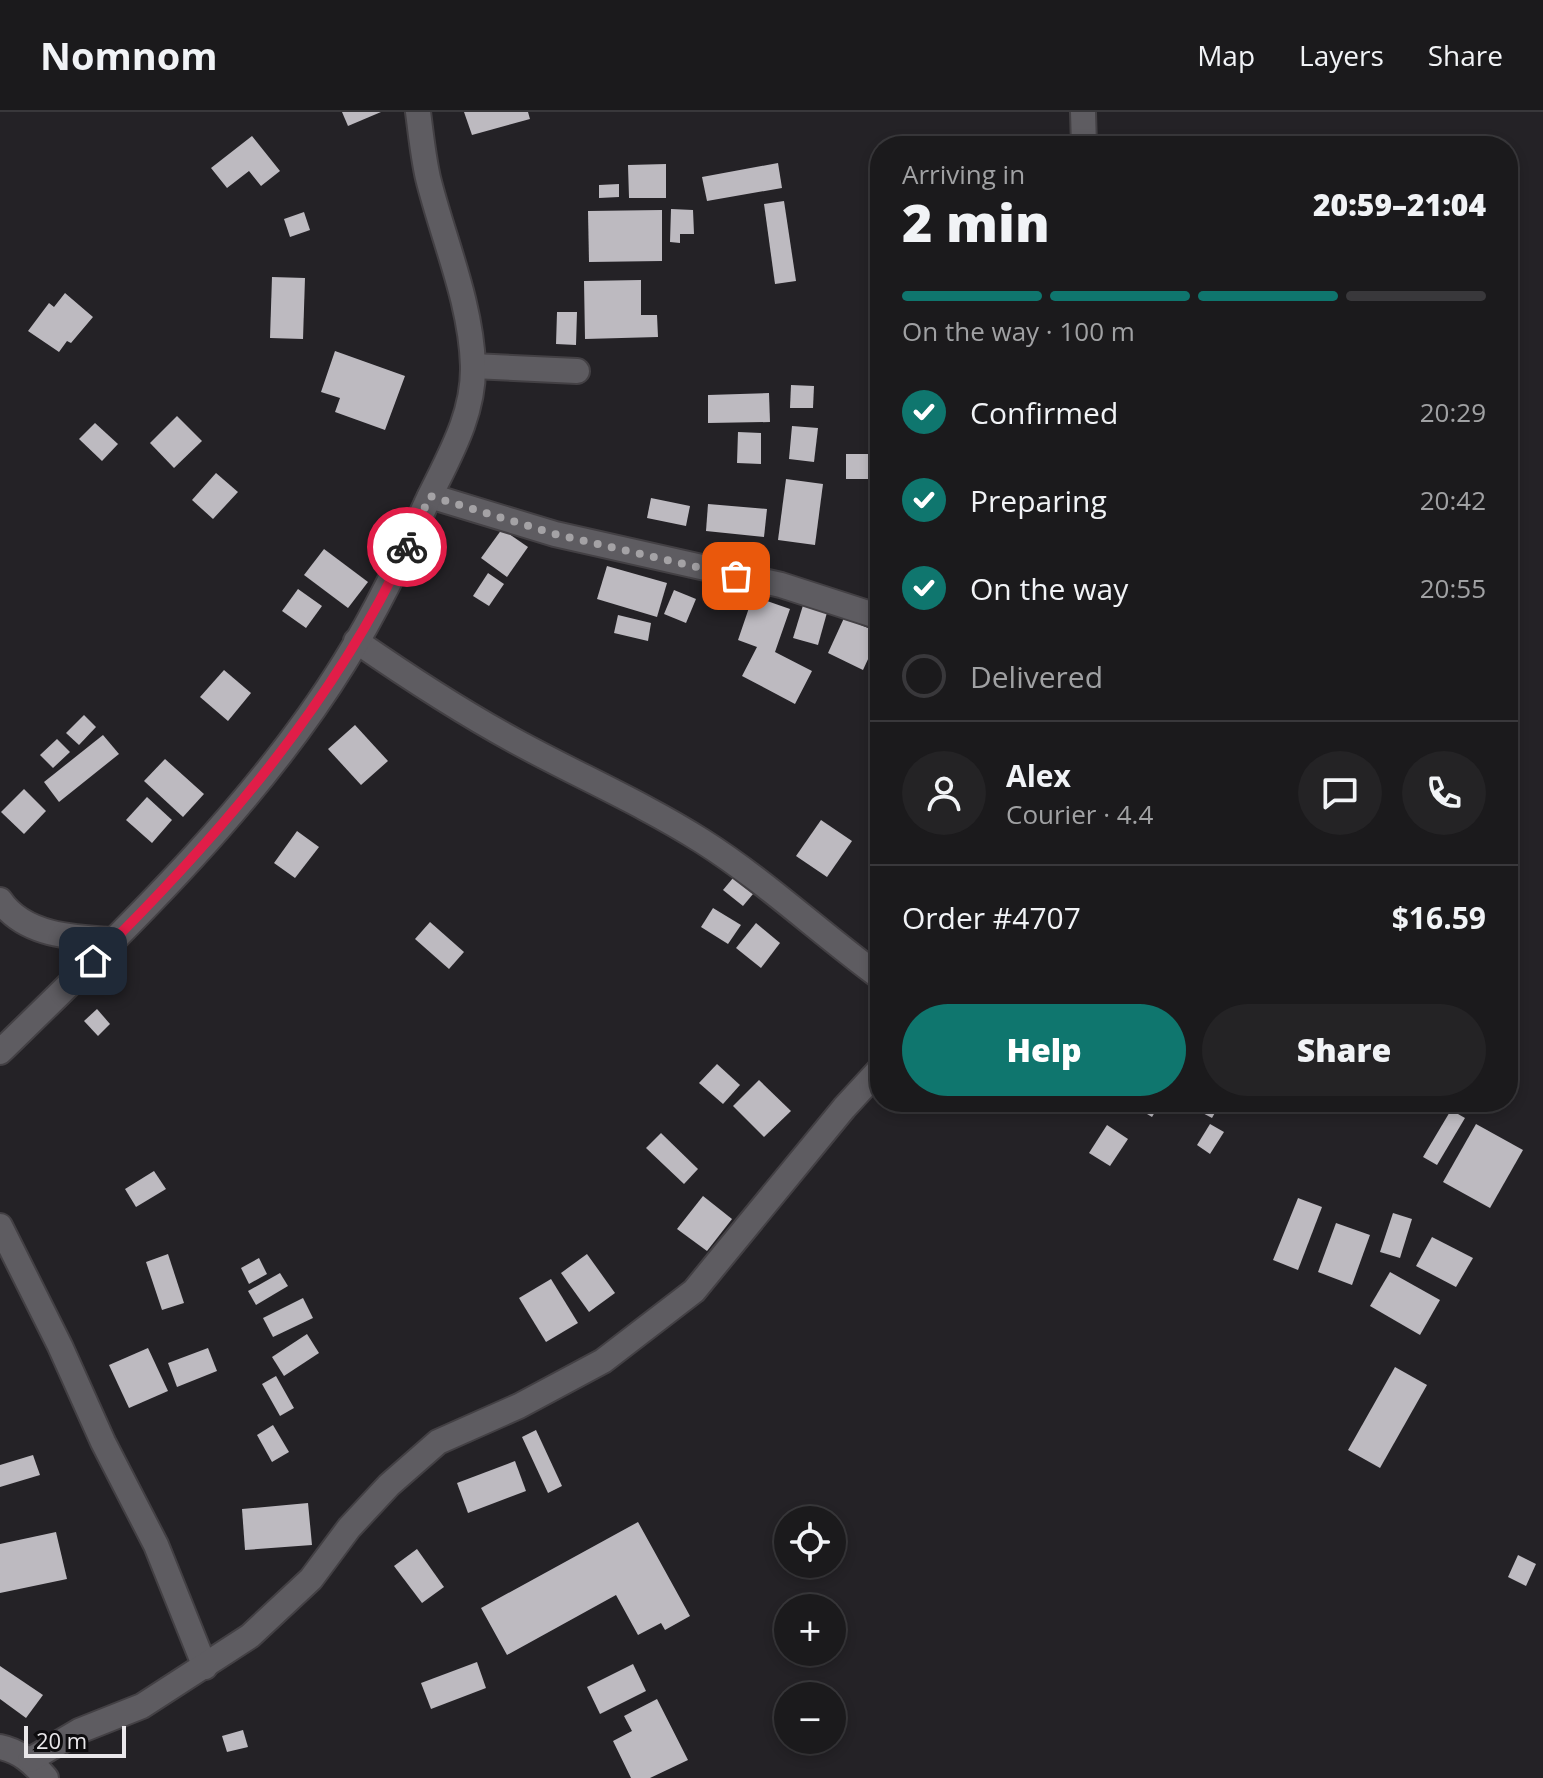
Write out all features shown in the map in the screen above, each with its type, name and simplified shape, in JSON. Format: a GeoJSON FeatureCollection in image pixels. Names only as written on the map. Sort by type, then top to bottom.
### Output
{"type":"FeatureCollection","features":[{"type":"Feature","properties":{"kind":"street"},"geometry":{"type":"LineString","coordinates":[[0,1052],[114,940],[239,804],[290,739],[344,664],[397,568],[466,421],[473,366],[466,314],[428,177],[418,112]]}},
{"type":"Feature","properties":{"kind":"street"},"geometry":{"type":"LineString","coordinates":[[1083,112],[1084,136]]}},
{"type":"Feature","properties":{"kind":"street"},"geometry":{"type":"LineString","coordinates":[[473,366],[577,371]]}},
{"type":"Feature","properties":{"kind":"street"},"geometry":{"type":"LineString","coordinates":[[430,496],[555,534],[781,585],[870,614]]}},
{"type":"Feature","properties":{"kind":"street"},"geometry":{"type":"LineString","coordinates":[[356,641],[426,690],[478,720],[703,841],[870,969]]}},
{"type":"Feature","properties":{"kind":"street"},"geometry":{"type":"LineString","coordinates":[[0,900],[5,908],[31,925],[53,934],[114,940]]}},
{"type":"Feature","properties":{"kind":"street"},"geometry":{"type":"LineString","coordinates":[[30,1760],[79,1731],[142,1706],[250,1636],[311,1579],[349,1528],[389,1485],[438,1442],[519,1406],[603,1361],[694,1291],[870,1080]]}},
{"type":"Feature","properties":{"kind":"street"},"geometry":{"type":"LineString","coordinates":[[0,1226],[156,1545],[205,1667]]}},
{"type":"Feature","properties":{"kind":"street"},"geometry":{"type":"LineString","coordinates":[[0,1747],[30,1760],[46,1778]]}},
{"type":"Feature","properties":{"kind":"building"},"geometry":{"type":"Polygon","coordinates":[[[342,112],[381,112],[348,126],[342,112]]]}},
{"type":"Feature","properties":{"kind":"building"},"geometry":{"type":"Polygon","coordinates":[[[464,112],[528,112],[530,119],[472,135],[464,112]]]}},
{"type":"Feature","properties":{"kind":"building"},"geometry":{"type":"Polygon","coordinates":[[[252,136],[280,171],[261,186],[249,171],[227,188],[211,168],[252,136]]]}},
{"type":"Feature","properties":{"kind":"building"},"geometry":{"type":"Polygon","coordinates":[[[778,163],[782,188],[707,201],[702,177],[778,163]]]}},
{"type":"Feature","properties":{"kind":"building"},"geometry":{"type":"Polygon","coordinates":[[[666,164],[666,198],[629,198],[628,165],[666,164]]]}},
{"type":"Feature","properties":{"kind":"building"},"geometry":{"type":"Polygon","coordinates":[[[619,184],[619,197],[599,198],[599,185],[619,184]]]}},
{"type":"Feature","properties":{"kind":"building"},"geometry":{"type":"Polygon","coordinates":[[[784,201],[796,281],[775,284],[764,204],[784,201]]]}},
{"type":"Feature","properties":{"kind":"building"},"geometry":{"type":"Polygon","coordinates":[[[671,209],[693,210],[694,234],[680,234],[680,243],[670,242],[671,209]]]}},
{"type":"Feature","properties":{"kind":"building"},"geometry":{"type":"Polygon","coordinates":[[[662,210],[662,261],[589,262],[588,211],[662,210]]]}},
{"type":"Feature","properties":{"kind":"building"},"geometry":{"type":"Polygon","coordinates":[[[304,212],[310,230],[290,237],[284,219],[304,212]]]}},
{"type":"Feature","properties":{"kind":"building"},"geometry":{"type":"Polygon","coordinates":[[[272,277],[305,278],[303,339],[270,338],[272,277]]]}},
{"type":"Feature","properties":{"kind":"building"},"geometry":{"type":"Polygon","coordinates":[[[641,280],[641,315],[657,315],[658,337],[585,339],[584,281],[641,280]]]}},
{"type":"Feature","properties":{"kind":"building"},"geometry":{"type":"Polygon","coordinates":[[[65,293],[93,317],[59,352],[28,331],[49,303],[54,307],[65,293]]]}},
{"type":"Feature","properties":{"kind":"building"},"geometry":{"type":"Polygon","coordinates":[[[557,312],[577,312],[576,345],[556,344],[557,312]]]}},
{"type":"Feature","properties":{"kind":"building"},"geometry":{"type":"Polygon","coordinates":[[[335,351],[405,376],[385,430],[335,412],[340,398],[321,392],[335,351]]]}},
{"type":"Feature","properties":{"kind":"building"},"geometry":{"type":"Polygon","coordinates":[[[791,385],[814,386],[813,408],[790,408],[791,385]]]}},
{"type":"Feature","properties":{"kind":"building"},"geometry":{"type":"Polygon","coordinates":[[[769,393],[770,422],[708,423],[708,395],[769,393]]]}},
{"type":"Feature","properties":{"kind":"building"},"geometry":{"type":"Polygon","coordinates":[[[177,416],[202,441],[174,468],[150,443],[177,416]]]}},
{"type":"Feature","properties":{"kind":"building"},"geometry":{"type":"Polygon","coordinates":[[[95,423],[118,444],[102,461],[79,439],[95,423]]]}},
{"type":"Feature","properties":{"kind":"building"},"geometry":{"type":"Polygon","coordinates":[[[792,426],[818,428],[814,462],[789,459],[792,426]]]}},
{"type":"Feature","properties":{"kind":"building"},"geometry":{"type":"Polygon","coordinates":[[[738,432],[761,433],[761,464],[737,463],[738,432]]]}},
{"type":"Feature","properties":{"kind":"building"},"geometry":{"type":"Polygon","coordinates":[[[846,454],[870,454],[870,479],[846,479],[846,454]]]}},
{"type":"Feature","properties":{"kind":"building"},"geometry":{"type":"Polygon","coordinates":[[[216,473],[238,492],[213,519],[192,500],[216,473]]]}},
{"type":"Feature","properties":{"kind":"building"},"geometry":{"type":"Polygon","coordinates":[[[786,479],[823,484],[815,545],[778,540],[786,479]]]}},
{"type":"Feature","properties":{"kind":"building"},"geometry":{"type":"Polygon","coordinates":[[[651,498],[690,506],[686,526],[647,518],[651,498]]]}},
{"type":"Feature","properties":{"kind":"building"},"geometry":{"type":"Polygon","coordinates":[[[708,504],[767,509],[764,537],[706,531],[708,504]]]}},
{"type":"Feature","properties":{"kind":"building"},"geometry":{"type":"Polygon","coordinates":[[[502,529],[528,547],[507,577],[481,558],[502,529]]]}},
{"type":"Feature","properties":{"kind":"building"},"geometry":{"type":"Polygon","coordinates":[[[324,549],[368,582],[348,608],[304,575],[324,549]]]}},
{"type":"Feature","properties":{"kind":"building"},"geometry":{"type":"Polygon","coordinates":[[[607,566],[667,583],[657,617],[597,599],[607,566]]]}},
{"type":"Feature","properties":{"kind":"building"},"geometry":{"type":"Polygon","coordinates":[[[488,573],[504,584],[489,606],[473,596],[488,573]]]}},
{"type":"Feature","properties":{"kind":"building"},"geometry":{"type":"Polygon","coordinates":[[[298,589],[322,606],[306,628],[282,611],[298,589]]]}},
{"type":"Feature","properties":{"kind":"building"},"geometry":{"type":"Polygon","coordinates":[[[674,590],[696,599],[686,623],[664,614],[674,590]]]}},
{"type":"Feature","properties":{"kind":"building"},"geometry":{"type":"Polygon","coordinates":[[[753,596],[790,609],[775,652],[812,671],[795,704],[742,676],[757,647],[738,640],[753,596]]]}},
{"type":"Feature","properties":{"kind":"building"},"geometry":{"type":"Polygon","coordinates":[[[804,602],[828,609],[818,645],[793,638],[804,602]]]}},
{"type":"Feature","properties":{"kind":"building"},"geometry":{"type":"Polygon","coordinates":[[[618,615],[651,623],[648,641],[614,633],[618,615]]]}},
{"type":"Feature","properties":{"kind":"building"},"geometry":{"type":"Polygon","coordinates":[[[844,618],[870,629],[870,655],[863,670],[828,653],[844,618]]]}},
{"type":"Feature","properties":{"kind":"building"},"geometry":{"type":"Polygon","coordinates":[[[224,670],[251,693],[228,721],[200,697],[224,670]]]}},
{"type":"Feature","properties":{"kind":"building"},"geometry":{"type":"Polygon","coordinates":[[[84,715],[96,727],[79,745],[66,733],[84,715]]]}},
{"type":"Feature","properties":{"kind":"building"},"geometry":{"type":"Polygon","coordinates":[[[355,725],[388,761],[361,785],[328,749],[355,725]]]}},
{"type":"Feature","properties":{"kind":"building"},"geometry":{"type":"Polygon","coordinates":[[[103,735],[119,754],[59,802],[44,782],[103,735]]]}},
{"type":"Feature","properties":{"kind":"building"},"geometry":{"type":"Polygon","coordinates":[[[57,739],[70,752],[53,768],[40,755],[57,739]]]}},
{"type":"Feature","properties":{"kind":"building"},"geometry":{"type":"Polygon","coordinates":[[[165,759],[204,794],[183,817],[144,781],[165,759]]]}},
{"type":"Feature","properties":{"kind":"building"},"geometry":{"type":"Polygon","coordinates":[[[24,789],[46,811],[24,834],[1,812],[24,789]]]}},
{"type":"Feature","properties":{"kind":"building"},"geometry":{"type":"Polygon","coordinates":[[[147,797],[172,820],[152,843],[126,820],[147,797]]]}},
{"type":"Feature","properties":{"kind":"building"},"geometry":{"type":"Polygon","coordinates":[[[821,820],[852,841],[827,877],[796,856],[821,820]]]}},
{"type":"Feature","properties":{"kind":"building"},"geometry":{"type":"Polygon","coordinates":[[[297,831],[319,847],[295,878],[274,863],[297,831]]]}},
{"type":"Feature","properties":{"kind":"building"},"geometry":{"type":"Polygon","coordinates":[[[733,878],[753,894],[743,906],[723,890],[733,878]]]}},
{"type":"Feature","properties":{"kind":"building"},"geometry":{"type":"Polygon","coordinates":[[[713,908],[741,925],[728,944],[701,927],[713,908]]]}},
{"type":"Feature","properties":{"kind":"building"},"geometry":{"type":"Polygon","coordinates":[[[430,922],[464,952],[449,969],[415,939],[430,922]]]}},
{"type":"Feature","properties":{"kind":"building"},"geometry":{"type":"Polygon","coordinates":[[[756,923],[780,943],[761,968],[736,948],[756,923]]]}},
{"type":"Feature","properties":{"kind":"building"},"geometry":{"type":"Polygon","coordinates":[[[97,1009],[110,1024],[98,1036],[84,1021],[97,1009]]]}},
{"type":"Feature","properties":{"kind":"building"},"geometry":{"type":"Polygon","coordinates":[[[717,1064],[740,1085],[723,1104],[699,1083],[717,1064]]]}},
{"type":"Feature","properties":{"kind":"building"},"geometry":{"type":"Polygon","coordinates":[[[759,1080],[791,1111],[764,1137],[733,1106],[759,1080]]]}},
{"type":"Feature","properties":{"kind":"building"},"geometry":{"type":"Polygon","coordinates":[[[1201,1112],[1215,1112],[1212,1118],[1201,1112]]]}},
{"type":"Feature","properties":{"kind":"building"},"geometry":{"type":"Polygon","coordinates":[[[1450,1112],[1465,1118],[1437,1165],[1423,1157],[1450,1112]]]}},
{"type":"Feature","properties":{"kind":"building"},"geometry":{"type":"Polygon","coordinates":[[[1210,1124],[1224,1132],[1210,1154],[1197,1145],[1210,1124]]]}},
{"type":"Feature","properties":{"kind":"building"},"geometry":{"type":"Polygon","coordinates":[[[1476,1124],[1523,1150],[1490,1208],[1443,1182],[1476,1124]]]}},
{"type":"Feature","properties":{"kind":"building"},"geometry":{"type":"Polygon","coordinates":[[[1107,1125],[1128,1139],[1110,1166],[1089,1153],[1107,1125]]]}},
{"type":"Feature","properties":{"kind":"building"},"geometry":{"type":"Polygon","coordinates":[[[661,1133],[698,1169],[684,1184],[646,1148],[661,1133]]]}},
{"type":"Feature","properties":{"kind":"building"},"geometry":{"type":"Polygon","coordinates":[[[154,1171],[166,1189],[136,1207],[125,1189],[154,1171]]]}},
{"type":"Feature","properties":{"kind":"building"},"geometry":{"type":"Polygon","coordinates":[[[703,1196],[732,1219],[707,1251],[677,1229],[703,1196]]]}},
{"type":"Feature","properties":{"kind":"building"},"geometry":{"type":"Polygon","coordinates":[[[1298,1198],[1322,1207],[1298,1270],[1273,1260],[1298,1198]]]}},
{"type":"Feature","properties":{"kind":"building"},"geometry":{"type":"Polygon","coordinates":[[[1393,1213],[1412,1219],[1400,1258],[1380,1252],[1393,1213]]]}},
{"type":"Feature","properties":{"kind":"building"},"geometry":{"type":"Polygon","coordinates":[[[1336,1223],[1370,1235],[1352,1285],[1318,1272],[1336,1223]]]}},
{"type":"Feature","properties":{"kind":"building"},"geometry":{"type":"Polygon","coordinates":[[[1432,1237],[1473,1258],[1456,1287],[1416,1266],[1432,1237]]]}},
{"type":"Feature","properties":{"kind":"building"},"geometry":{"type":"Polygon","coordinates":[[[168,1254],[184,1303],[162,1310],[146,1262],[168,1254]]]}},
{"type":"Feature","properties":{"kind":"building"},"geometry":{"type":"Polygon","coordinates":[[[587,1254],[615,1293],[589,1312],[561,1273],[587,1254]]]}},
{"type":"Feature","properties":{"kind":"building"},"geometry":{"type":"Polygon","coordinates":[[[259,1258],[267,1274],[249,1284],[241,1268],[259,1258]]]}},
{"type":"Feature","properties":{"kind":"building"},"geometry":{"type":"Polygon","coordinates":[[[1390,1272],[1440,1300],[1420,1335],[1370,1306],[1390,1272]]]}},
{"type":"Feature","properties":{"kind":"building"},"geometry":{"type":"Polygon","coordinates":[[[280,1273],[288,1286],[256,1305],[248,1291],[280,1273]]]}},
{"type":"Feature","properties":{"kind":"building"},"geometry":{"type":"Polygon","coordinates":[[[551,1279],[578,1323],[546,1342],[519,1298],[551,1279]]]}},
{"type":"Feature","properties":{"kind":"building"},"geometry":{"type":"Polygon","coordinates":[[[303,1298],[313,1318],[273,1337],[263,1318],[303,1298]]]}},
{"type":"Feature","properties":{"kind":"building"},"geometry":{"type":"Polygon","coordinates":[[[307,1334],[319,1353],[284,1376],[272,1357],[307,1334]]]}},
{"type":"Feature","properties":{"kind":"building"},"geometry":{"type":"Polygon","coordinates":[[[148,1348],[168,1391],[129,1408],[109,1365],[148,1348]]]}},
{"type":"Feature","properties":{"kind":"building"},"geometry":{"type":"Polygon","coordinates":[[[208,1348],[217,1371],[177,1387],[168,1363],[208,1348]]]}},
{"type":"Feature","properties":{"kind":"building"},"geometry":{"type":"Polygon","coordinates":[[[1395,1367],[1427,1385],[1380,1468],[1348,1450],[1395,1367]]]}},
{"type":"Feature","properties":{"kind":"building"},"geometry":{"type":"Polygon","coordinates":[[[276,1376],[294,1408],[280,1416],[262,1384],[276,1376]]]}},
{"type":"Feature","properties":{"kind":"building"},"geometry":{"type":"Polygon","coordinates":[[[273,1425],[289,1452],[272,1462],[257,1435],[273,1425]]]}},
{"type":"Feature","properties":{"kind":"building"},"geometry":{"type":"Polygon","coordinates":[[[536,1430],[562,1486],[548,1493],[522,1437],[536,1430]]]}},
{"type":"Feature","properties":{"kind":"building"},"geometry":{"type":"Polygon","coordinates":[[[33,1455],[40,1475],[0,1487],[0,1465],[33,1455]]]}},
{"type":"Feature","properties":{"kind":"building"},"geometry":{"type":"Polygon","coordinates":[[[515,1461],[526,1491],[468,1513],[457,1483],[515,1461]]]}},
{"type":"Feature","properties":{"kind":"building"},"geometry":{"type":"Polygon","coordinates":[[[308,1503],[312,1545],[245,1550],[242,1509],[308,1503]]]}},
{"type":"Feature","properties":{"kind":"building"},"geometry":{"type":"Polygon","coordinates":[[[638,1522],[690,1616],[665,1630],[661,1623],[638,1635],[616,1595],[507,1655],[481,1608],[638,1522]]]}},
{"type":"Feature","properties":{"kind":"building"},"geometry":{"type":"Polygon","coordinates":[[[56,1532],[67,1579],[0,1593],[0,1544],[56,1532]]]}},
{"type":"Feature","properties":{"kind":"building"},"geometry":{"type":"Polygon","coordinates":[[[417,1549],[444,1587],[422,1603],[394,1566],[417,1549]]]}},
{"type":"Feature","properties":{"kind":"building"},"geometry":{"type":"Polygon","coordinates":[[[1518,1555],[1536,1564],[1526,1586],[1508,1577],[1518,1555]]]}},
{"type":"Feature","properties":{"kind":"building"},"geometry":{"type":"Polygon","coordinates":[[[477,1662],[486,1688],[431,1709],[421,1683],[477,1662]]]}},
{"type":"Feature","properties":{"kind":"building"},"geometry":{"type":"Polygon","coordinates":[[[633,1664],[646,1691],[600,1714],[587,1687],[633,1664]]]}},
{"type":"Feature","properties":{"kind":"building"},"geometry":{"type":"Polygon","coordinates":[[[0,1666],[43,1695],[26,1718],[0,1699],[0,1666]]]}},
{"type":"Feature","properties":{"kind":"building"},"geometry":{"type":"Polygon","coordinates":[[[657,1699],[688,1760],[650,1778],[631,1778],[613,1741],[632,1731],[624,1716],[657,1699]]]}},
{"type":"Feature","properties":{"kind":"building"},"geometry":{"type":"Polygon","coordinates":[[[243,1730],[248,1747],[227,1752],[222,1736],[243,1730]]]}},
{"type":"Feature","properties":{"kind":"way so far"},"geometry":{"type":"LineString","coordinates":[[407,547],[430,496],[555,534],[736,576]]}},
{"type":"Feature","properties":{"kind":"route"},"geometry":{"type":"LineString","coordinates":[[93,961],[137,918],[239,804],[290,739],[344,664],[407,547]]}}]}
